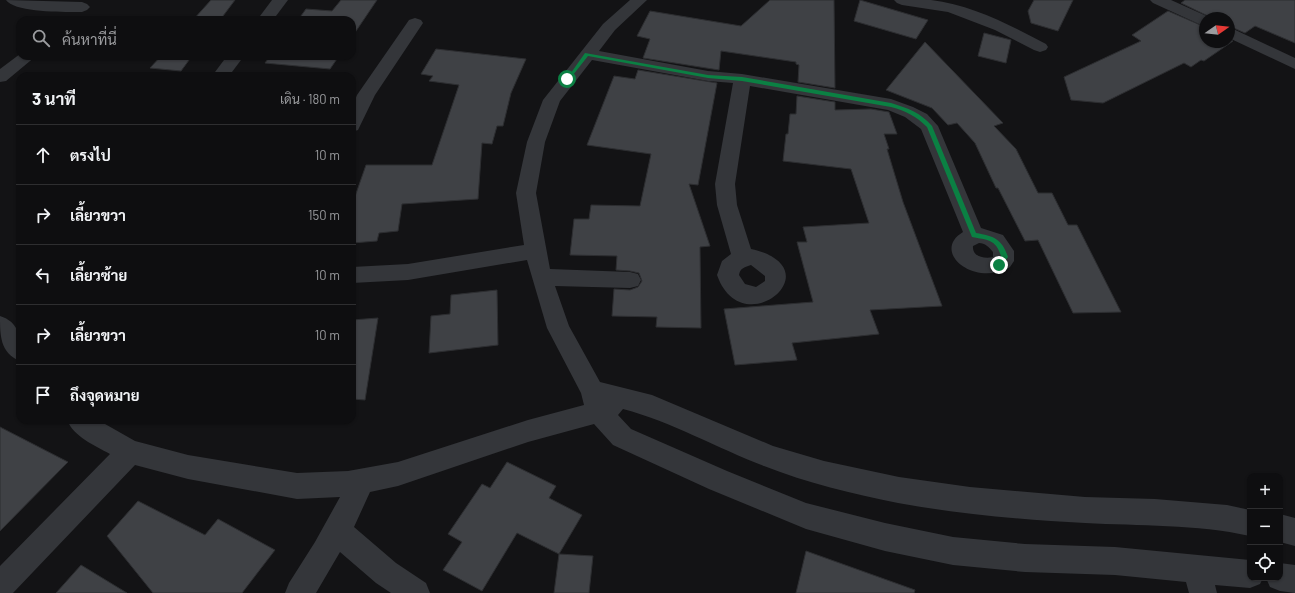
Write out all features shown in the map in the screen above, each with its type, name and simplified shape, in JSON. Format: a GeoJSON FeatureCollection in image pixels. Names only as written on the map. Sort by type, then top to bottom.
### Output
{"type":"FeatureCollection","features":[{"type":"Feature","properties":{"kind":"street"},"geometry":{"type":"LineString","coordinates":[[14,0],[25,4],[54,8],[86,4]]}},
{"type":"Feature","properties":{"kind":"street"},"geometry":{"type":"LineString","coordinates":[[268,16],[280,0]]}},
{"type":"Feature","properties":{"kind":"street"},"geometry":{"type":"LineString","coordinates":[[639,0],[609,27],[552,100],[536,142],[526,193],[535,252],[541,277],[558,328],[592,394],[622,437],[718,480],[806,516],[885,537],[953,551],[1025,558],[1115,561],[1200,582],[1247,574]]}},
{"type":"Feature","properties":{"kind":"street"},"geometry":{"type":"LineString","coordinates":[[902,0],[951,8],[966,13],[1001,27],[1040,47]]}},
{"type":"Feature","properties":{"kind":"street"},"geometry":{"type":"LineString","coordinates":[[1158,0],[1199,18]]}},
{"type":"Feature","properties":{"kind":"street"},"geometry":{"type":"LineString","coordinates":[[74,16],[86,4]]}},
{"type":"Feature","properties":{"kind":"street"},"geometry":{"type":"LineString","coordinates":[[356,117],[366,95],[415,23]]}},
{"type":"Feature","properties":{"kind":"street"},"geometry":{"type":"LineString","coordinates":[[1235,35],[1295,64]]}},
{"type":"Feature","properties":{"kind":"street"},"geometry":{"type":"LineString","coordinates":[[587,54],[708,76],[742,79],[891,105],[918,115],[929,126],[974,235]]}},
{"type":"Feature","properties":{"kind":"street"},"geometry":{"type":"LineString","coordinates":[[0,77],[23,60]]}},
{"type":"Feature","properties":{"kind":"street"},"geometry":{"type":"LineString","coordinates":[[223,72],[233,60]]}},
{"type":"Feature","properties":{"kind":"street"},"geometry":{"type":"LineString","coordinates":[[742,79],[725,184],[727,205],[743,258]]}},
{"type":"Feature","properties":{"kind":"street"},"geometry":{"type":"LineString","coordinates":[[356,275],[408,272],[535,252]]}},
{"type":"Feature","properties":{"kind":"street"},"geometry":{"type":"LineString","coordinates":[[541,277],[630,280]]}},
{"type":"Feature","properties":{"kind":"street"},"geometry":{"type":"LineString","coordinates":[[84,424],[94,432],[130,452],[188,467],[297,486],[348,484],[398,474],[528,431],[592,394],[626,399],[652,406],[771,457],[824,473],[899,490],[970,500],[1085,510],[1155,512],[1226,518],[1247,522]]}},
{"type":"Feature","properties":{"kind":"street"},"geometry":{"type":"LineString","coordinates":[[0,586],[130,452]]}},
{"type":"Feature","properties":{"kind":"street"},"geometry":{"type":"LineString","coordinates":[[299,593],[321,562],[338,532],[362,481]]}},
{"type":"Feature","properties":{"kind":"street"},"geometry":{"type":"LineString","coordinates":[[1283,529],[1295,532]]}},
{"type":"Feature","properties":{"kind":"street"},"geometry":{"type":"LineString","coordinates":[[338,532],[386,573],[416,593]]}},
{"type":"Feature","properties":{"kind":"street"},"geometry":{"type":"LineString","coordinates":[[1283,577],[1295,579]]}},
{"type":"Feature","properties":{"kind":"building"},"geometry":{"type":"Polygon","coordinates":[[[211,0],[235,0],[223,16],[197,16],[211,0]]]}},
{"type":"Feature","properties":{"kind":"building"},"geometry":{"type":"Polygon","coordinates":[[[341,0],[377,0],[356,31],[356,16],[301,16],[306,9],[332,11],[341,0]]]}},
{"type":"Feature","properties":{"kind":"building"},"geometry":{"type":"Polygon","coordinates":[[[770,0],[834,0],[835,88],[798,82],[799,65],[796,64],[796,62],[721,51],[719,70],[643,58],[650,39],[637,36],[650,11],[741,26],[770,0]]]}},
{"type":"Feature","properties":{"kind":"building"},"geometry":{"type":"Polygon","coordinates":[[[860,0],[928,20],[916,39],[854,21],[860,0]]]}},
{"type":"Feature","properties":{"kind":"building"},"geometry":{"type":"Polygon","coordinates":[[[1034,0],[1073,0],[1058,31],[1031,23],[1028,11],[1034,0]]]}},
{"type":"Feature","properties":{"kind":"building"},"geometry":{"type":"Polygon","coordinates":[[[1185,0],[1295,0],[1295,43],[1255,26],[1245,33],[1235,29],[1235,12],[1200,12],[1181,3],[1185,0]]]}},
{"type":"Feature","properties":{"kind":"building"},"geometry":{"type":"Polygon","coordinates":[[[1168,11],[1199,24],[1199,48],[1223,48],[1204,61],[1201,60],[1191,67],[1184,63],[1103,103],[1071,100],[1064,77],[1141,41],[1132,35],[1168,11]]]}},
{"type":"Feature","properties":{"kind":"building"},"geometry":{"type":"Polygon","coordinates":[[[984,33],[1011,40],[1006,63],[978,56],[984,33]]]}},
{"type":"Feature","properties":{"kind":"building"},"geometry":{"type":"Polygon","coordinates":[[[925,42],[1003,123],[994,126],[1016,149],[1038,193],[1052,193],[1068,225],[1077,225],[1121,312],[1073,313],[1038,240],[1025,241],[998,188],[996,188],[975,143],[957,123],[948,125],[932,108],[886,90],[925,42]]]}},
{"type":"Feature","properties":{"kind":"building"},"geometry":{"type":"Polygon","coordinates":[[[436,49],[526,59],[511,93],[503,126],[497,126],[492,144],[482,143],[478,199],[402,204],[398,231],[379,233],[377,241],[356,243],[356,194],[366,165],[432,165],[459,85],[429,81],[433,76],[421,74],[436,49]]]}},
{"type":"Feature","properties":{"kind":"building"},"geometry":{"type":"Polygon","coordinates":[[[157,60],[189,60],[181,71],[150,68],[157,60]]]}},
{"type":"Feature","properties":{"kind":"building"},"geometry":{"type":"Polygon","coordinates":[[[267,60],[336,60],[330,69],[265,63],[267,60]]]}},
{"type":"Feature","properties":{"kind":"building"},"geometry":{"type":"Polygon","coordinates":[[[638,70],[717,83],[698,185],[689,184],[710,246],[700,247],[701,328],[656,327],[657,317],[612,316],[614,289],[630,290],[638,287],[642,281],[639,273],[616,270],[617,256],[570,255],[574,219],[589,219],[591,205],[640,206],[651,154],[587,145],[614,76],[635,79],[638,70]]]}},
{"type":"Feature","properties":{"kind":"building"},"geometry":{"type":"Polygon","coordinates":[[[797,96],[835,102],[835,110],[871,109],[889,112],[897,134],[884,134],[889,149],[887,149],[903,202],[942,306],[870,310],[879,334],[792,343],[797,360],[735,365],[724,309],[813,302],[797,242],[807,242],[803,227],[869,223],[851,169],[783,161],[790,114],[796,114],[797,96]]]}},
{"type":"Feature","properties":{"kind":"building"},"geometry":{"type":"Polygon","coordinates":[[[497,290],[498,345],[429,353],[431,316],[450,314],[451,295],[497,290]]]}},
{"type":"Feature","properties":{"kind":"building"},"geometry":{"type":"Polygon","coordinates":[[[378,318],[365,400],[356,399],[356,320],[378,318]]]}},
{"type":"Feature","properties":{"kind":"building"},"geometry":{"type":"Polygon","coordinates":[[[0,427],[68,462],[0,531],[0,427]]]}},
{"type":"Feature","properties":{"kind":"building"},"geometry":{"type":"Polygon","coordinates":[[[507,462],[556,486],[549,498],[582,515],[559,554],[517,533],[482,591],[443,570],[462,542],[448,534],[482,484],[490,488],[507,462]]]}},
{"type":"Feature","properties":{"kind":"building"},"geometry":{"type":"Polygon","coordinates":[[[138,501],[205,535],[218,519],[275,550],[242,593],[153,593],[107,536],[138,501]]]}},
{"type":"Feature","properties":{"kind":"building"},"geometry":{"type":"Polygon","coordinates":[[[806,551],[915,590],[914,593],[796,593],[806,551]]]}},
{"type":"Feature","properties":{"kind":"building"},"geometry":{"type":"Polygon","coordinates":[[[559,554],[593,556],[589,593],[554,593],[559,554]]]}},
{"type":"Feature","properties":{"kind":"building"},"geometry":{"type":"Polygon","coordinates":[[[81,565],[127,593],[56,593],[81,565]]]}},
{"type":"Feature","properties":{"kind":"route"},"geometry":{"type":"LineString","coordinates":[[567,79],[587,54],[708,76],[742,79],[891,105],[909,110],[918,115],[929,126],[974,235],[993,239],[998,242],[1004,251],[1005,257],[999,265]]}}]}
